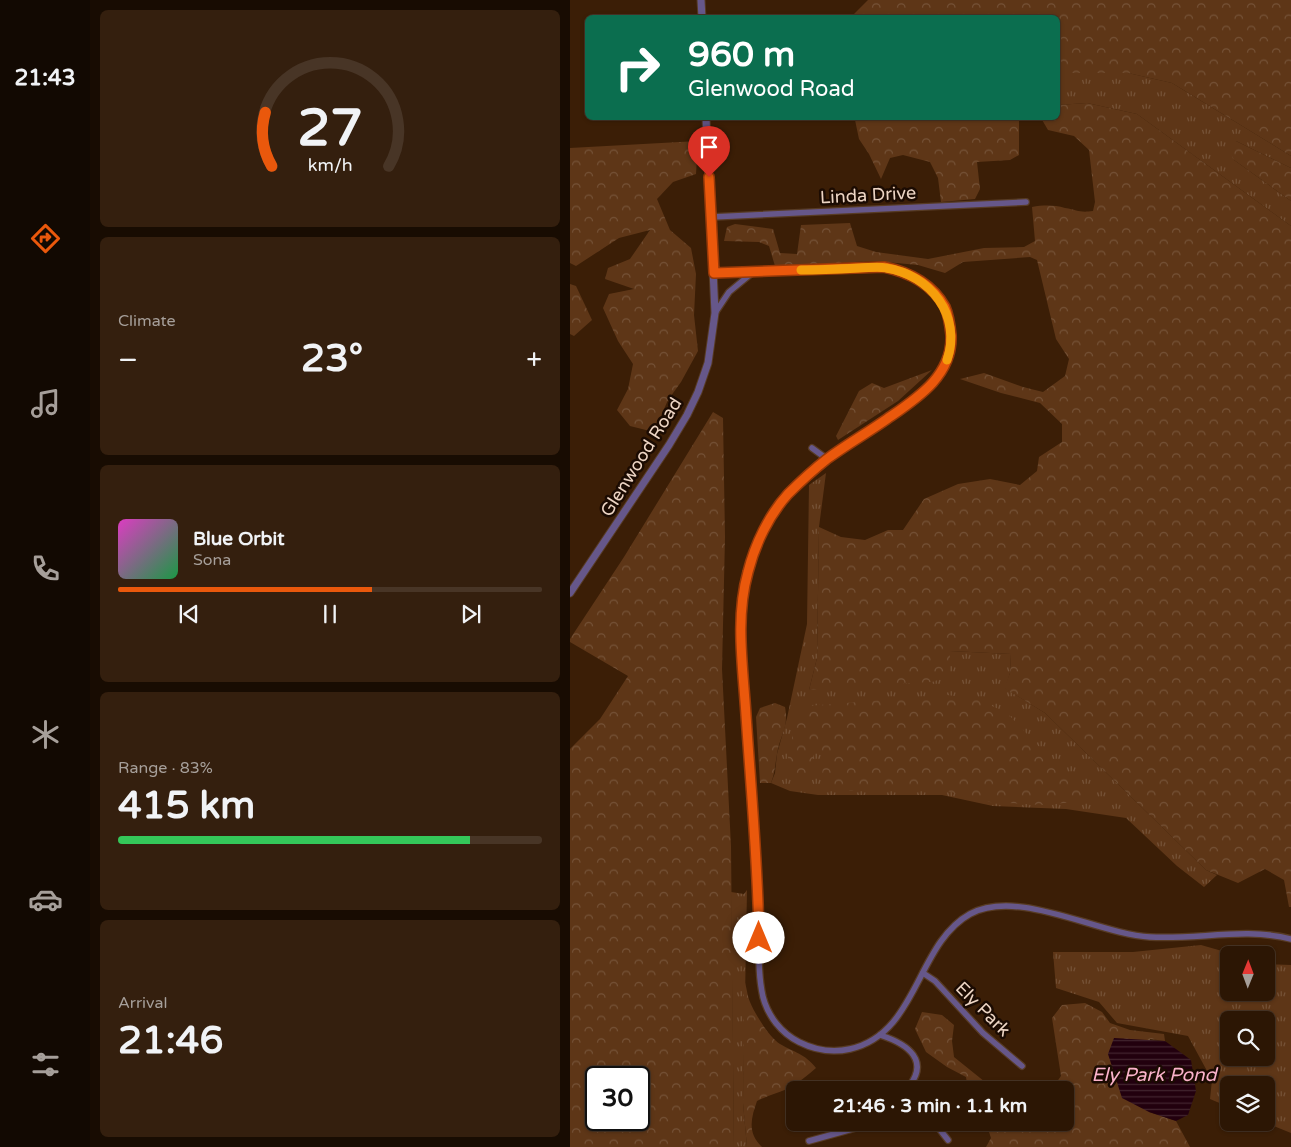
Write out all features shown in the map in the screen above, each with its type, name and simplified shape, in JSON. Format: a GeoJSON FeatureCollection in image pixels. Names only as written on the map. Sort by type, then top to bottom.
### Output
{"type":"FeatureCollection","features":[{"type":"Feature","properties":{"kind":"street"},"geometry":{"type":"LineString","coordinates":[[701,0],[702,15]]}},
{"type":"Feature","properties":{"kind":"street","name":"Glenwood Road"},"geometry":{"type":"LineString","coordinates":[[570,593],[670,445],[688,415],[708,363],[715,313],[706,120]]}},
{"type":"Feature","properties":{"kind":"street","name":"Linda Drive"},"geometry":{"type":"LineString","coordinates":[[712,217],[1026,202]]}},
{"type":"Feature","properties":{"kind":"street"},"geometry":{"type":"LineString","coordinates":[[714,273],[884,267],[899,270],[926,285],[947,312],[950,325],[949,352],[946,363],[935,381],[918,398],[827,459],[788,495],[765,528],[747,572],[742,605],[742,668],[757,856],[759,976],[764,1000],[774,1021],[786,1034],[801,1043],[819,1049],[841,1051],[871,1041],[880,1035],[898,1016],[950,930],[972,913],[997,906],[1016,906],[1051,913],[1131,935],[1150,937],[1256,934],[1291,939]]}},
{"type":"Feature","properties":{"kind":"street"},"geometry":{"type":"LineString","coordinates":[[715,313],[729,292],[753,272]]}},
{"type":"Feature","properties":{"kind":"street"},"geometry":{"type":"LineString","coordinates":[[812,448],[827,459]]}},
{"type":"Feature","properties":{"kind":"street","name":"Ely Park"},"geometry":{"type":"LineString","coordinates":[[923,973],[935,980],[983,1034],[1022,1066]]}},
{"type":"Feature","properties":{"kind":"street"},"geometry":{"type":"LineString","coordinates":[[880,1035],[904,1045],[913,1054],[917,1066],[916,1077],[913,1081]]}},
{"type":"Feature","properties":{"kind":"street"},"geometry":{"type":"LineString","coordinates":[[809,1141],[845,1131]]}},
{"type":"Feature","properties":{"kind":"street"},"geometry":{"type":"LineString","coordinates":[[941,1131],[948,1140]]}},
{"type":"Feature","properties":{"kind":"green space"},"geometry":{"type":"Polygon","coordinates":[[[868,0],[1291,0],[1291,156],[1172,83],[1128,73],[1060,73],[1060,15],[853,15],[868,0]]]}},
{"type":"Feature","properties":{"kind":"green space"},"geometry":{"type":"Polygon","coordinates":[[[1060,73],[1128,73],[1172,83],[1291,156],[1291,168],[1236,141],[1234,160],[1291,201],[1291,226],[1137,114],[1087,103],[1060,105],[1060,73]]]}},
{"type":"Feature","properties":{"kind":"green space"},"geometry":{"type":"Polygon","coordinates":[[[1087,103],[1137,114],[1291,226],[1291,907],[1289,907],[1284,880],[1265,869],[1238,883],[1206,870],[1045,713],[1004,688],[1010,673],[1011,654],[950,651],[950,676],[932,682],[809,690],[817,658],[819,527],[841,537],[865,540],[888,530],[903,530],[924,499],[958,484],[990,479],[1020,485],[1037,471],[1039,457],[1062,442],[1062,424],[1040,403],[1001,393],[960,379],[984,373],[1043,392],[1065,376],[1069,359],[1056,339],[1037,260],[1030,257],[963,262],[945,273],[918,265],[875,261],[775,266],[769,246],[759,242],[724,241],[727,227],[735,224],[773,229],[780,253],[797,254],[801,225],[850,223],[857,246],[876,252],[928,259],[984,248],[1024,247],[1035,241],[1032,207],[1053,206],[1093,211],[1095,202],[1089,150],[1074,136],[1048,130],[1042,120],[1060,120],[1060,105],[1087,103]]]}},
{"type":"Feature","properties":{"kind":"green space"},"geometry":{"type":"Polygon","coordinates":[[[855,120],[1019,120],[1019,155],[1010,160],[977,162],[980,189],[975,199],[941,202],[938,178],[930,162],[903,155],[890,158],[881,179],[869,154],[859,139],[855,120]]]}},
{"type":"Feature","properties":{"kind":"green space"},"geometry":{"type":"Polygon","coordinates":[[[698,141],[696,174],[673,182],[657,199],[670,230],[691,248],[696,274],[694,315],[698,351],[681,382],[668,400],[654,432],[630,426],[617,410],[628,389],[633,364],[618,341],[603,308],[609,294],[634,289],[605,279],[608,268],[630,259],[650,230],[619,238],[576,266],[570,263],[570,148],[698,141]]]}},
{"type":"Feature","properties":{"kind":"green space"},"geometry":{"type":"Polygon","coordinates":[[[1236,141],[1291,168],[1291,201],[1234,160],[1227,147],[1236,141]]]}},
{"type":"Feature","properties":{"kind":"green space"},"geometry":{"type":"Polygon","coordinates":[[[570,284],[576,286],[592,320],[574,336],[570,334],[570,284]]]}},
{"type":"Feature","properties":{"kind":"green space"},"geometry":{"type":"Polygon","coordinates":[[[932,370],[898,401],[838,440],[836,436],[859,391],[872,383],[884,388],[932,370]]]}},
{"type":"Feature","properties":{"kind":"green space"},"geometry":{"type":"Polygon","coordinates":[[[713,412],[723,418],[725,537],[722,669],[731,846],[734,1147],[570,1147],[570,749],[600,719],[628,676],[570,642],[570,639],[624,557],[713,412]]]}},
{"type":"Feature","properties":{"kind":"green space"},"geometry":{"type":"Polygon","coordinates":[[[826,473],[819,527],[817,658],[809,690],[950,651],[1011,654],[1010,673],[1005,688],[1045,713],[1206,870],[1217,875],[1204,887],[1177,866],[1126,818],[1066,809],[993,806],[942,795],[818,795],[790,791],[771,783],[775,773],[777,754],[787,718],[807,624],[809,485],[826,473]]]}},
{"type":"Feature","properties":{"kind":"green space"},"geometry":{"type":"Polygon","coordinates":[[[947,695],[977,699],[1007,713],[1044,752],[1089,794],[1084,801],[1044,805],[989,802],[965,797],[936,787],[842,791],[822,784],[823,754],[814,749],[811,775],[796,782],[786,769],[796,718],[807,706],[947,695]]]}},
{"type":"Feature","properties":{"kind":"green space"},"geometry":{"type":"Polygon","coordinates":[[[775,703],[785,707],[786,721],[778,747],[771,783],[760,783],[756,717],[760,708],[775,703]]]}},
{"type":"Feature","properties":{"kind":"green space"},"geometry":{"type":"Polygon","coordinates":[[[747,890],[743,1103],[747,1147],[734,1147],[731,892],[744,894],[747,890]]]}},
{"type":"Feature","properties":{"kind":"green space"},"geometry":{"type":"Polygon","coordinates":[[[1201,945],[1220,950],[1220,1001],[1275,1001],[1275,964],[1291,965],[1291,1133],[1275,1127],[1275,1076],[1220,1076],[1220,1103],[1210,1099],[1212,1080],[1188,1036],[1117,1023],[1099,1002],[1056,988],[1053,952],[1133,952],[1201,945]]]}},
{"type":"Feature","properties":{"kind":"green space"},"geometry":{"type":"Polygon","coordinates":[[[744,979],[750,1002],[767,1031],[776,1041],[803,1056],[816,1068],[799,1081],[786,1081],[786,1089],[757,1101],[752,1119],[752,1131],[757,1142],[762,1147],[747,1147],[743,1103],[744,979]]]}},
{"type":"Feature","properties":{"kind":"green space"},"geometry":{"type":"Polygon","coordinates":[[[1085,1003],[1102,1012],[1110,1023],[1130,1030],[1164,1034],[1165,1041],[1150,1039],[1149,1112],[1176,1121],[1190,1147],[986,1147],[991,1138],[989,1131],[1074,1131],[1074,1081],[1057,1081],[1061,1076],[1052,1018],[1062,1005],[1085,1003]]]}},
{"type":"Feature","properties":{"kind":"green space"},"geometry":{"type":"Polygon","coordinates":[[[922,1012],[942,1015],[954,1025],[952,1041],[954,1057],[984,1081],[967,1081],[966,1077],[947,1067],[926,1052],[915,1029],[922,1012]]]}},
{"type":"Feature","properties":{"kind":"water","name":"Ely Park Pond"},"geometry":{"type":"Polygon","coordinates":[[[1114,1038],[1165,1041],[1191,1060],[1196,1091],[1188,1115],[1176,1121],[1149,1112],[1122,1098],[1108,1054],[1114,1038]]]}},
{"type":"Feature","properties":{"kind":"slow traffic"},"geometry":{"type":"LineString","coordinates":[[801,270],[884,267],[899,270],[919,280],[933,291],[947,312],[951,340],[947,360]]}},
{"type":"Feature","properties":{"kind":"route"},"geometry":{"type":"LineString","coordinates":[[709,177],[714,273],[884,267],[899,270],[919,280],[933,291],[947,312],[951,340],[946,363],[935,381],[918,398],[827,459],[788,495],[765,528],[747,572],[742,605],[742,668],[756,848],[759,938]]}}]}
